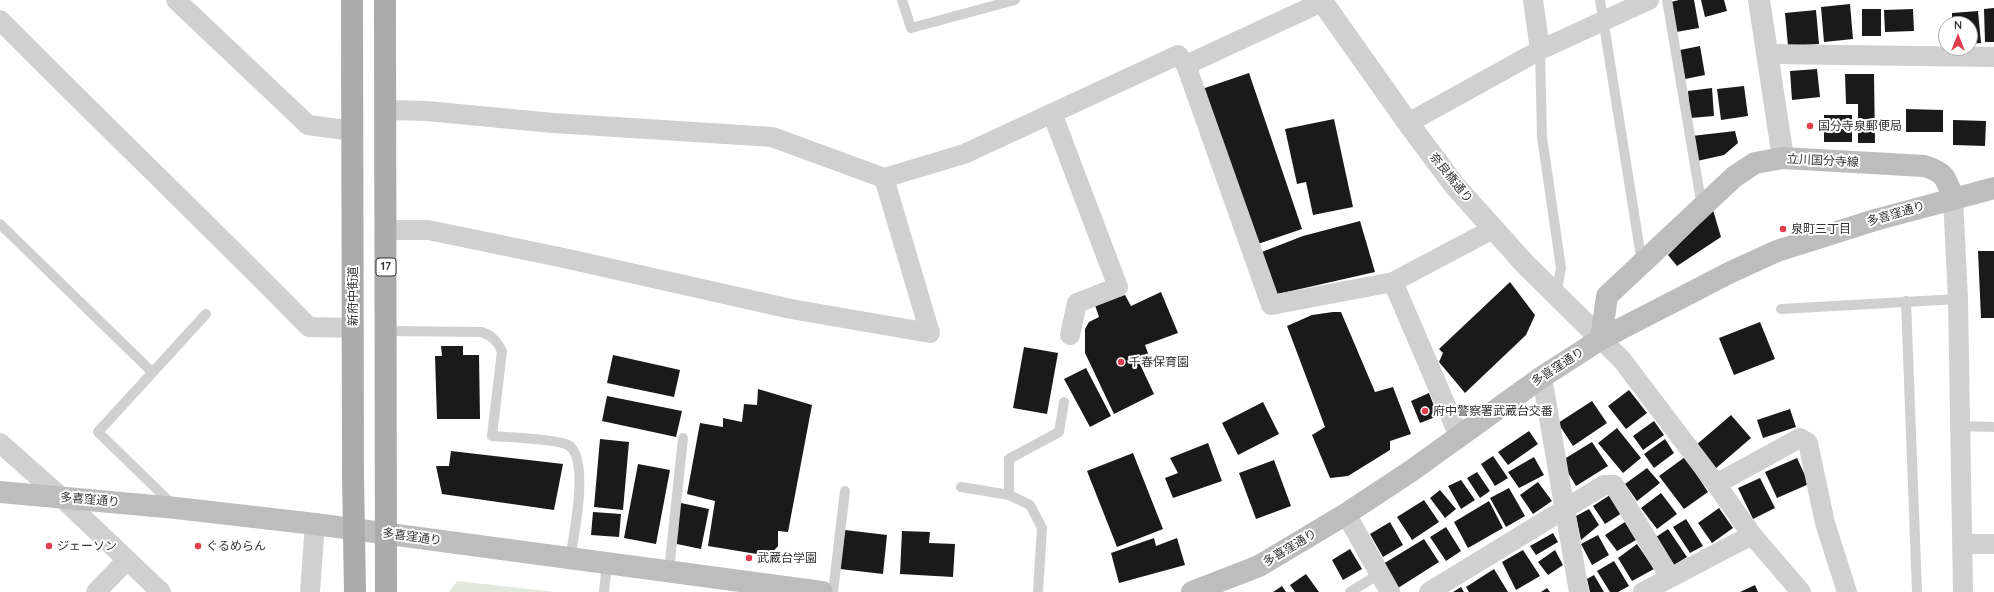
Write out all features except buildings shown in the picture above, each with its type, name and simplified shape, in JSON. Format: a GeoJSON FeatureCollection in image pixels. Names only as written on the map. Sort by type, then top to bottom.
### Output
{"type":"FeatureCollection","features":[{"type":"Feature","properties":{"kind":"main road","name":"新府中街道"},"geometry":{"type":"LineString","coordinates":[[352,0],[354,529],[356,592]]}},
{"type":"Feature","properties":{"kind":"main road","name":"17"},"geometry":{"type":"LineString","coordinates":[[385,0],[386,592]]}},
{"type":"Feature","properties":{"kind":"main road","name":"立川国分寺線"},"geometry":{"type":"LineString","coordinates":[[1601,339],[1607,296],[1734,177],[1755,163],[1783,158],[1924,166],[1938,170],[1946,179],[1953,198]]}},
{"type":"Feature","properties":{"kind":"main road"},"geometry":{"type":"LineString","coordinates":[[1953,198],[1994,188]]}},
{"type":"Feature","properties":{"kind":"main road","name":"多喜窪通り"},"geometry":{"type":"LineString","coordinates":[[1192,592],[1259,566],[1346,514],[1542,377],[1601,339],[1731,272],[1778,251],[1875,220],[1953,198]]}},
{"type":"Feature","properties":{"kind":"main road","name":"多喜窪通り"},"geometry":{"type":"LineString","coordinates":[[0,492],[176,508],[315,524],[822,592]]}},
{"type":"Feature","properties":{"kind":"main road"},"geometry":{"type":"LineString","coordinates":[[372,592],[372,559],[376,545],[387,533]]}},
{"type":"Feature","properties":{"kind":"street"},"geometry":{"type":"LineString","coordinates":[[176,0],[308,125],[353,131]]}},
{"type":"Feature","properties":{"kind":"street"},"geometry":{"type":"LineString","coordinates":[[1534,0],[1540,50]]}},
{"type":"Feature","properties":{"kind":"street"},"geometry":{"type":"LineString","coordinates":[[1408,123],[1540,50],[1649,0]]}},
{"type":"Feature","properties":{"kind":"street"},"geometry":{"type":"LineString","coordinates":[[1759,0],[1783,158]]}},
{"type":"Feature","properties":{"kind":"street"},"geometry":{"type":"LineString","coordinates":[[1186,65],[1322,1]]}},
{"type":"Feature","properties":{"kind":"street","name":"奈良橋通り"},"geometry":{"type":"LineString","coordinates":[[1322,1],[1408,123],[1455,186],[1525,264],[1601,339]]}},
{"type":"Feature","properties":{"kind":"street"},"geometry":{"type":"LineString","coordinates":[[0,20],[115,136],[191,207],[308,327],[333,326],[353,328]]}},
{"type":"Feature","properties":{"kind":"street"},"geometry":{"type":"LineString","coordinates":[[1768,54],[1994,57]]}},
{"type":"Feature","properties":{"kind":"street"},"geometry":{"type":"LineString","coordinates":[[386,110],[427,111],[554,123],[772,137],[884,178],[964,154],[1178,55],[1186,65],[1271,305],[1393,282],[1493,228]]}},
{"type":"Feature","properties":{"kind":"street"},"geometry":{"type":"LineString","coordinates":[[1052,113],[1118,287],[1078,303],[1070,336]]}},
{"type":"Feature","properties":{"kind":"street"},"geometry":{"type":"LineString","coordinates":[[385,230],[428,230],[791,309],[930,333],[884,178]]}},
{"type":"Feature","properties":{"kind":"street"},"geometry":{"type":"LineString","coordinates":[[1953,198],[1958,299],[1963,592]]}},
{"type":"Feature","properties":{"kind":"street"},"geometry":{"type":"LineString","coordinates":[[1393,282],[1459,436]]}},
{"type":"Feature","properties":{"kind":"street"},"geometry":{"type":"LineString","coordinates":[[1601,339],[1622,360],[1716,484],[1752,535],[1801,592]]}},
{"type":"Feature","properties":{"kind":"street"},"geometry":{"type":"LineString","coordinates":[[1542,377],[1579,592]]}},
{"type":"Feature","properties":{"kind":"street"},"geometry":{"type":"LineString","coordinates":[[1716,484],[1800,438],[1808,443],[1825,523],[1847,592]]}},
{"type":"Feature","properties":{"kind":"street"},"geometry":{"type":"LineString","coordinates":[[0,443],[61,497],[162,592]]}},
{"type":"Feature","properties":{"kind":"street"},"geometry":{"type":"LineString","coordinates":[[1429,592],[1604,485],[1614,485],[1670,577]]}},
{"type":"Feature","properties":{"kind":"street"},"geometry":{"type":"LineString","coordinates":[[1346,514],[1390,592]]}},
{"type":"Feature","properties":{"kind":"street"},"geometry":{"type":"LineString","coordinates":[[310,592],[315,524]]}},
{"type":"Feature","properties":{"kind":"street"},"geometry":{"type":"LineString","coordinates":[[1643,592],[1752,535]]}},
{"type":"Feature","properties":{"kind":"street"},"geometry":{"type":"LineString","coordinates":[[1962,544],[1994,544]]}},
{"type":"Feature","properties":{"kind":"street"},"geometry":{"type":"LineString","coordinates":[[96,592],[127,560]]}},
{"type":"Feature","properties":{"kind":"lane"},"geometry":{"type":"LineString","coordinates":[[902,0],[911,28],[1015,0]]}},
{"type":"Feature","properties":{"kind":"lane"},"geometry":{"type":"LineString","coordinates":[[1600,0],[1642,263]]}},
{"type":"Feature","properties":{"kind":"lane"},"geometry":{"type":"LineString","coordinates":[[1667,0],[1702,207]]}},
{"type":"Feature","properties":{"kind":"lane"},"geometry":{"type":"LineString","coordinates":[[1540,50],[1542,136],[1561,268],[1556,294]]}},
{"type":"Feature","properties":{"kind":"lane"},"geometry":{"type":"LineString","coordinates":[[0,224],[152,372]]}},
{"type":"Feature","properties":{"kind":"lane"},"geometry":{"type":"LineString","coordinates":[[1780,309],[1958,299]]}},
{"type":"Feature","properties":{"kind":"lane"},"geometry":{"type":"LineString","coordinates":[[1906,301],[1917,592]]}},
{"type":"Feature","properties":{"kind":"lane"},"geometry":{"type":"LineString","coordinates":[[176,508],[98,432],[206,314]]}},
{"type":"Feature","properties":{"kind":"lane"},"geometry":{"type":"LineString","coordinates":[[386,331],[482,332],[491,335],[497,342],[502,351],[492,436],[563,442],[574,449],[578,461],[578,508],[570,558]]}},
{"type":"Feature","properties":{"kind":"lane"},"geometry":{"type":"LineString","coordinates":[[1008,495],[1010,459],[1059,432],[1064,402]]}},
{"type":"Feature","properties":{"kind":"lane"},"geometry":{"type":"LineString","coordinates":[[1960,426],[1994,427]]}},
{"type":"Feature","properties":{"kind":"lane"},"geometry":{"type":"LineString","coordinates":[[669,571],[683,438]]}},
{"type":"Feature","properties":{"kind":"lane"},"geometry":{"type":"LineString","coordinates":[[961,486],[1008,495],[1030,505],[1042,528],[1038,592]]}},
{"type":"Feature","properties":{"kind":"lane"},"geometry":{"type":"LineString","coordinates":[[833,592],[845,491]]}},
{"type":"Feature","properties":{"kind":"lane"},"geometry":{"type":"LineString","coordinates":[[604,592],[607,563]]}},
{"type":"Feature","properties":{"kind":"lane"},"geometry":{"type":"LineString","coordinates":[[1350,592],[1379,574]]}},
{"type":"Feature","properties":{"kind":"shaded area"},"geometry":{"type":"Polygon","coordinates":[[[457,581],[556,592],[449,592],[457,581]]]}},
{"type":"Feature","properties":{"kind":"place","name":"国分寺泉郵便局"},"geometry":{"type":"Point","coordinates":[1810,126]}},
{"type":"Feature","properties":{"kind":"place","name":"泉町三丁目"},"geometry":{"type":"Point","coordinates":[1783,229]}},
{"type":"Feature","properties":{"kind":"place","name":"千春保育園"},"geometry":{"type":"Point","coordinates":[1121,362]}},
{"type":"Feature","properties":{"kind":"place","name":"府中警察署武蔵台交番"},"geometry":{"type":"Point","coordinates":[1425,411]}},
{"type":"Feature","properties":{"kind":"place","name":"ジェーソン"},"geometry":{"type":"Point","coordinates":[49,546]}},
{"type":"Feature","properties":{"kind":"place","name":"ぐるめらん"},"geometry":{"type":"Point","coordinates":[198,546]}},
{"type":"Feature","properties":{"kind":"place","name":"武蔵台学園"},"geometry":{"type":"Point","coordinates":[749,558]}}]}
